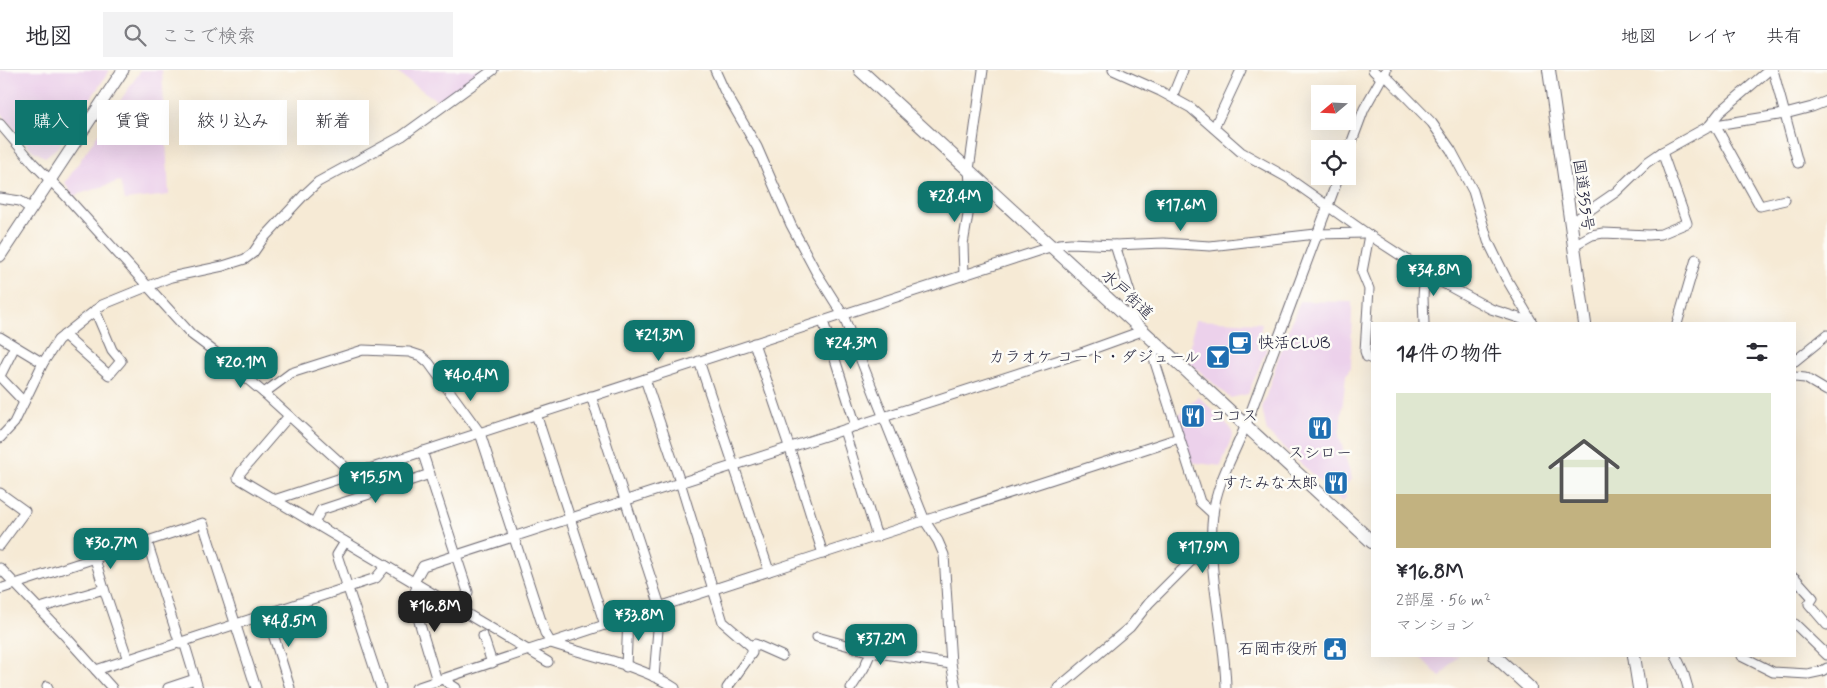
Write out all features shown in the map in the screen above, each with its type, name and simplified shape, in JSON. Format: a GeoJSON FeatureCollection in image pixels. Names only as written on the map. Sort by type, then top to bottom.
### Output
{"type":"FeatureCollection","features":[{"type":"Feature","properties":{"kind":"highway","name":"水戸街道"},"geometry":{"type":"LineString","coordinates":[[860,70],[1371,541]]}},
{"type":"Feature","properties":{"kind":"highway","name":"国道355号"},"geometry":{"type":"LineString","coordinates":[[1549,70],[1585,322]]}},
{"type":"Feature","properties":{"kind":"highway"},"geometry":{"type":"LineString","coordinates":[[1496,657],[1530,688]]}},
{"type":"Feature","properties":{"kind":"highway"},"geometry":{"type":"LineString","coordinates":[[1634,657],[1638,688]]}},
{"type":"Feature","properties":{"kind":"main road"},"geometry":{"type":"LineString","coordinates":[[0,256],[123,70]]}},
{"type":"Feature","properties":{"kind":"street"},"geometry":{"type":"LineString","coordinates":[[0,438],[14,423],[43,363],[58,340],[95,310],[111,300],[171,277],[223,266],[244,259],[253,253],[262,240],[318,182],[402,136],[493,70]]}},
{"type":"Feature","properties":{"kind":"street"},"geometry":{"type":"LineString","coordinates":[[716,70],[724,90],[757,147],[808,256],[843,314],[925,521],[938,541],[944,555],[952,664],[956,688]]}},
{"type":"Feature","properties":{"kind":"street"},"geometry":{"type":"LineString","coordinates":[[964,275],[963,244],[971,196],[969,170],[983,70]]}},
{"type":"Feature","properties":{"kind":"street"},"geometry":{"type":"LineString","coordinates":[[1113,70],[1172,97],[1198,113],[1241,152],[1288,178],[1368,234],[1444,283],[1491,309],[1528,322]]}},
{"type":"Feature","properties":{"kind":"street"},"geometry":{"type":"LineString","coordinates":[[1172,97],[1183,70]]}},
{"type":"Feature","properties":{"kind":"street"},"geometry":{"type":"LineString","coordinates":[[1214,128],[1241,70]]}},
{"type":"Feature","properties":{"kind":"street"},"geometry":{"type":"LineString","coordinates":[[1373,70],[1384,74],[1432,123],[1451,150],[1473,191],[1488,241],[1506,278],[1531,322]]}},
{"type":"Feature","properties":{"kind":"street"},"geometry":{"type":"LineString","coordinates":[[1712,126],[1720,112],[1771,70],[1798,163]]}},
{"type":"Feature","properties":{"kind":"street"},"geometry":{"type":"LineString","coordinates":[[1352,140],[1364,109],[1384,74]]}},
{"type":"Feature","properties":{"kind":"street"},"geometry":{"type":"LineString","coordinates":[[1571,223],[1616,192],[1646,163],[1662,152],[1712,126],[1785,114],[1812,108],[1827,101]]}},
{"type":"Feature","properties":{"kind":"street"},"geometry":{"type":"LineString","coordinates":[[0,124],[34,164],[192,334],[219,354],[264,393],[353,474]]}},
{"type":"Feature","properties":{"kind":"street"},"geometry":{"type":"LineString","coordinates":[[1712,126],[1760,206],[1784,200]]}},
{"type":"Feature","properties":{"kind":"street"},"geometry":{"type":"LineString","coordinates":[[1574,245],[1592,235],[1603,233],[1649,236],[1661,234],[1687,223],[1662,152]]}},
{"type":"Feature","properties":{"kind":"street"},"geometry":{"type":"LineString","coordinates":[[1226,688],[1226,662],[1211,541],[1213,514],[1221,482],[1246,424],[1335,185]]}},
{"type":"Feature","properties":{"kind":"street"},"geometry":{"type":"LineString","coordinates":[[0,198],[20,201],[31,209]]}},
{"type":"Feature","properties":{"kind":"street"},"geometry":{"type":"LineString","coordinates":[[274,500],[843,314],[1071,242],[1115,245],[1162,243],[1210,246],[1316,234],[1368,234]]}},
{"type":"Feature","properties":{"kind":"street"},"geometry":{"type":"LineString","coordinates":[[1368,234],[1362,272],[1369,289],[1365,351],[1367,357],[1371,359]]}},
{"type":"Feature","properties":{"kind":"street"},"geometry":{"type":"LineString","coordinates":[[1115,245],[1136,312],[1129,319]]}},
{"type":"Feature","properties":{"kind":"street"},"geometry":{"type":"LineString","coordinates":[[1678,322],[1696,259]]}},
{"type":"Feature","properties":{"kind":"street"},"geometry":{"type":"LineString","coordinates":[[1424,322],[1422,297],[1425,270]]}},
{"type":"Feature","properties":{"kind":"street"},"geometry":{"type":"LineString","coordinates":[[64,335],[109,374],[121,361],[112,350],[95,310]]}},
{"type":"Feature","properties":{"kind":"street"},"geometry":{"type":"LineString","coordinates":[[823,321],[856,426]]}},
{"type":"Feature","properties":{"kind":"street"},"geometry":{"type":"LineString","coordinates":[[456,688],[439,680],[412,598],[423,566],[1084,352],[1142,331]]}},
{"type":"Feature","properties":{"kind":"street"},"geometry":{"type":"LineString","coordinates":[[1796,360],[1827,334]]}},
{"type":"Feature","properties":{"kind":"street"},"geometry":{"type":"LineString","coordinates":[[0,337],[43,363]]}},
{"type":"Feature","properties":{"kind":"street"},"geometry":{"type":"LineString","coordinates":[[754,343],[823,554]]}},
{"type":"Feature","properties":{"kind":"street"},"geometry":{"type":"LineString","coordinates":[[1157,344],[1154,351],[1154,359],[1200,502],[1213,514]]}},
{"type":"Feature","properties":{"kind":"street"},"geometry":{"type":"LineString","coordinates":[[14,348],[0,376],[24,402]]}},
{"type":"Feature","properties":{"kind":"street"},"geometry":{"type":"LineString","coordinates":[[264,393],[291,373],[363,350],[409,352],[421,356],[429,363],[480,433],[545,633],[551,643],[663,680],[675,688]]}},
{"type":"Feature","properties":{"kind":"street"},"geometry":{"type":"LineString","coordinates":[[699,361],[769,571]]}},
{"type":"Feature","properties":{"kind":"street"},"geometry":{"type":"LineString","coordinates":[[1796,378],[1805,378],[1827,390]]}},
{"type":"Feature","properties":{"kind":"street"},"geometry":{"type":"LineString","coordinates":[[645,379],[680,482],[723,622],[752,647],[752,653],[728,688]]}},
{"type":"Feature","properties":{"kind":"street"},"geometry":{"type":"LineString","coordinates":[[591,396],[660,606],[654,677]]}},
{"type":"Feature","properties":{"kind":"street"},"geometry":{"type":"LineString","coordinates":[[536,414],[605,625]]}},
{"type":"Feature","properties":{"kind":"street"},"geometry":{"type":"LineString","coordinates":[[289,416],[238,478],[548,662]]}},
{"type":"Feature","properties":{"kind":"street"},"geometry":{"type":"LineString","coordinates":[[844,430],[877,537]]}},
{"type":"Feature","properties":{"kind":"street"},"geometry":{"type":"LineString","coordinates":[[416,688],[660,606],[1179,438]]}},
{"type":"Feature","properties":{"kind":"street"},"geometry":{"type":"LineString","coordinates":[[422,451],[468,592],[458,608]]}},
{"type":"Feature","properties":{"kind":"street"},"geometry":{"type":"LineString","coordinates":[[368,469],[376,491]]}},
{"type":"Feature","properties":{"kind":"street"},"geometry":{"type":"LineString","coordinates":[[314,523],[321,510],[430,474]]}},
{"type":"Feature","properties":{"kind":"street"},"geometry":{"type":"LineString","coordinates":[[0,493],[25,511],[0,544]]}},
{"type":"Feature","properties":{"kind":"street"},"geometry":{"type":"LineString","coordinates":[[0,589],[203,523],[256,688]]}},
{"type":"Feature","properties":{"kind":"street"},"geometry":{"type":"LineString","coordinates":[[1058,688],[1130,627],[1149,603],[1211,541]]}},
{"type":"Feature","properties":{"kind":"street"},"geometry":{"type":"LineString","coordinates":[[147,542],[197,684],[168,688]]}},
{"type":"Feature","properties":{"kind":"street"},"geometry":{"type":"LineString","coordinates":[[346,542],[338,555],[381,688]]}},
{"type":"Feature","properties":{"kind":"street"},"geometry":{"type":"LineString","coordinates":[[95,559],[128,660]]}},
{"type":"Feature","properties":{"kind":"street"},"geometry":{"type":"LineString","coordinates":[[96,670],[376,578],[386,566]]}},
{"type":"Feature","properties":{"kind":"street"},"geometry":{"type":"LineString","coordinates":[[0,568],[40,608],[112,688]]}},
{"type":"Feature","properties":{"kind":"street"},"geometry":{"type":"LineString","coordinates":[[1796,579],[1813,598],[1809,604],[1827,625]]}},
{"type":"Feature","properties":{"kind":"street"},"geometry":{"type":"LineString","coordinates":[[40,608],[104,588]]}},
{"type":"Feature","properties":{"kind":"street"},"geometry":{"type":"LineString","coordinates":[[266,615],[290,688]]}},
{"type":"Feature","properties":{"kind":"street"},"geometry":{"type":"LineString","coordinates":[[626,667],[628,617]]}},
{"type":"Feature","properties":{"kind":"street"},"geometry":{"type":"LineString","coordinates":[[1796,625],[1827,654]]}},
{"type":"Feature","properties":{"kind":"street"},"geometry":{"type":"LineString","coordinates":[[483,636],[492,663]]}},
{"type":"Feature","properties":{"kind":"street"},"geometry":{"type":"LineString","coordinates":[[817,637],[871,652],[952,664]]}},
{"type":"Feature","properties":{"kind":"street"},"geometry":{"type":"LineString","coordinates":[[752,647],[755,644],[782,656]]}},
{"type":"Feature","properties":{"kind":"street"},"geometry":{"type":"LineString","coordinates":[[851,688],[864,668],[871,652]]}},
{"type":"Feature","properties":{"kind":"street"},"geometry":{"type":"LineString","coordinates":[[1676,657],[1688,688]]}},
{"type":"Feature","properties":{"kind":"street"},"geometry":{"type":"LineString","coordinates":[[1742,657],[1773,672],[1808,674],[1827,668]]}},
{"type":"Feature","properties":{"kind":"shaded area"},"geometry":{"type":"Polygon","coordinates":[[[0,70],[110,70],[87,104],[87,100],[15,100],[15,130],[0,112],[0,70]]]}},
{"type":"Feature","properties":{"kind":"shaded area"},"geometry":{"type":"Polygon","coordinates":[[[141,70],[162,70],[164,100],[121,100],[141,70]]]}},
{"type":"Feature","properties":{"kind":"shaded area"},"geometry":{"type":"Polygon","coordinates":[[[393,70],[489,70],[439,102],[393,70]]]}},
{"type":"Feature","properties":{"kind":"shaded area"},"geometry":{"type":"Polygon","coordinates":[[[97,135],[97,145],[166,145],[169,195],[125,200],[120,181],[73,196],[65,183],[97,135]]]}},
{"type":"Feature","properties":{"kind":"shaded area"},"geometry":{"type":"Polygon","coordinates":[[[28,145],[59,145],[45,157],[32,150],[28,145]]]}},
{"type":"Feature","properties":{"kind":"shaded area"},"geometry":{"type":"Polygon","coordinates":[[[1300,301],[1352,302],[1351,367],[1346,375],[1339,436],[1352,479],[1343,487],[1346,498],[1342,502],[1267,432],[1262,408],[1283,344],[1300,301]]]}},
{"type":"Feature","properties":{"kind":"shaded area"},"geometry":{"type":"Polygon","coordinates":[[[1195,320],[1262,323],[1257,348],[1267,348],[1248,394],[1230,398],[1188,361],[1195,320]]]}},
{"type":"Feature","properties":{"kind":"shaded area"},"geometry":{"type":"Polygon","coordinates":[[[1198,396],[1229,426],[1233,434],[1221,466],[1189,462],[1176,418],[1198,396]]]}},
{"type":"Feature","properties":{"kind":"shaded area"},"geometry":{"type":"Polygon","coordinates":[[[1421,657],[1457,657],[1440,677],[1421,657]]]}},
{"type":"Feature","properties":{"kind":"place","name":"快活CLUB"},"geometry":{"type":"Point","coordinates":[1240,343]}},
{"type":"Feature","properties":{"kind":"place","name":"カラオケ コート・ダジュール"},"geometry":{"type":"Point","coordinates":[1218,357]}},
{"type":"Feature","properties":{"kind":"place","name":"ココス"},"geometry":{"type":"Point","coordinates":[1193,416]}},
{"type":"Feature","properties":{"kind":"place","name":"スシロー"},"geometry":{"type":"Point","coordinates":[1320,428]}},
{"type":"Feature","properties":{"kind":"place","name":"すたみな太郎"},"geometry":{"type":"Point","coordinates":[1336,483]}},
{"type":"Feature","properties":{"kind":"place","name":"石岡市役所"},"geometry":{"type":"Point","coordinates":[1335,649]}}]}
